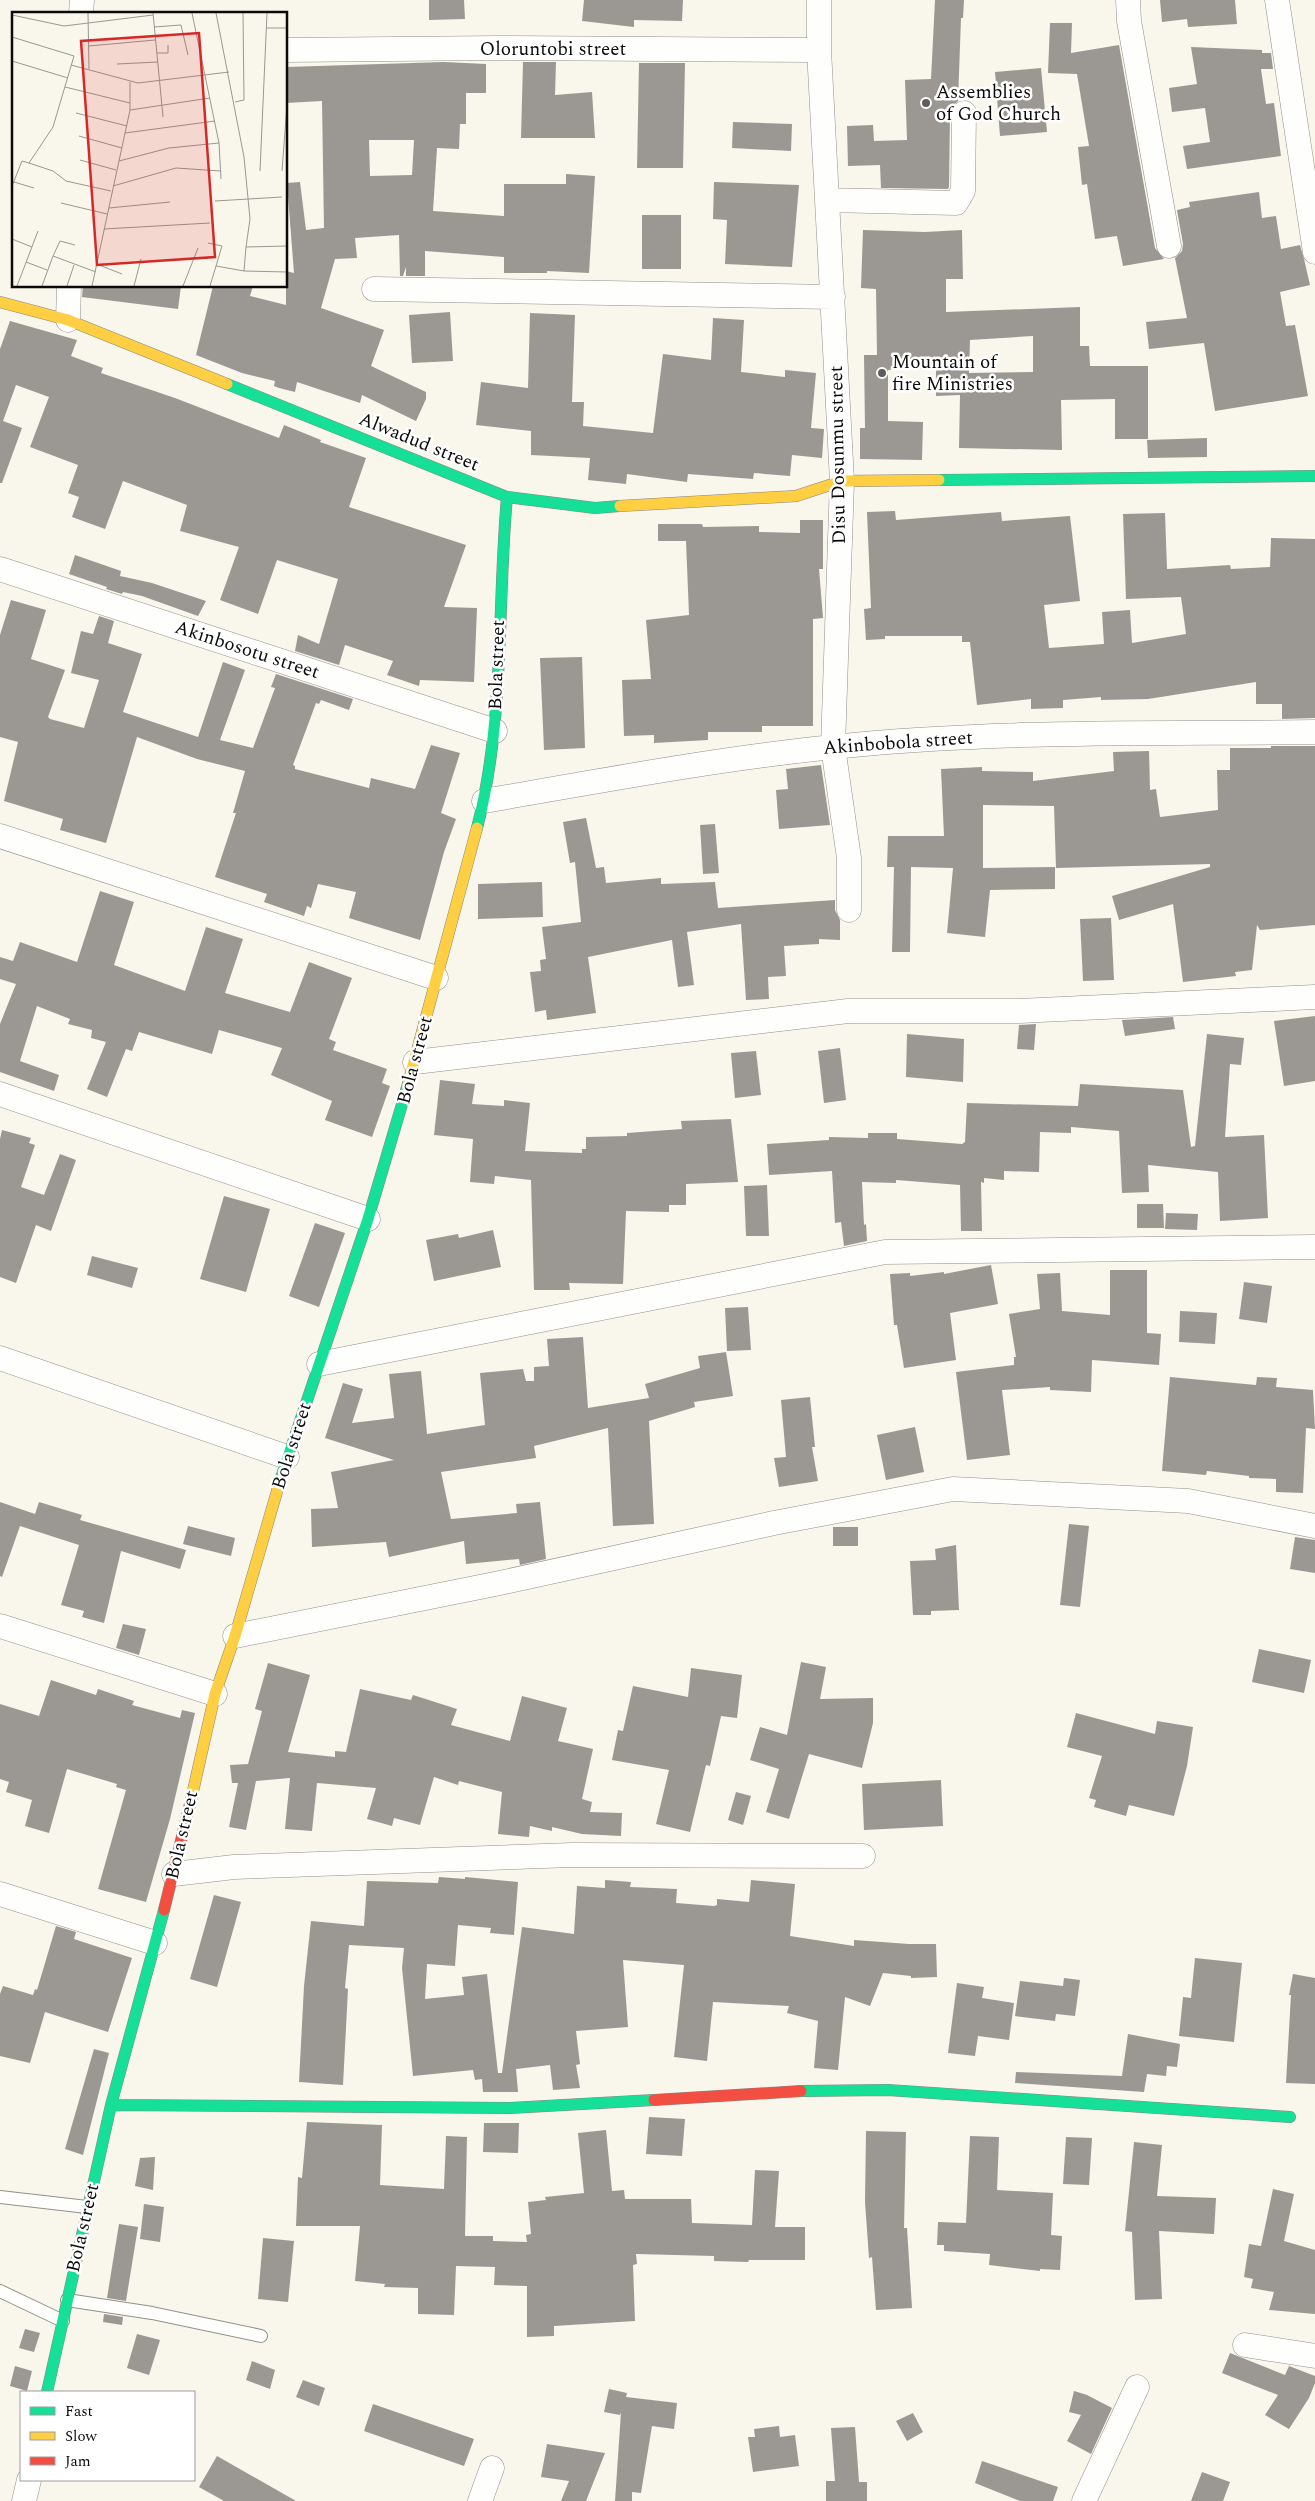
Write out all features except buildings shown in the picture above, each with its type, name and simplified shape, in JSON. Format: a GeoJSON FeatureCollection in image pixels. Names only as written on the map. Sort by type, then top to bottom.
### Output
{"type":"FeatureCollection","features":[{"type":"Feature","properties":{"kind":"street","name":"Disu Dosunmu street"},"geometry":{"type":"LineString","coordinates":[[819,0],[819,50],[842,482],[833,747],[849,858],[849,910]]}},
{"type":"Feature","properties":{"kind":"street"},"geometry":{"type":"LineString","coordinates":[[1128,0],[1129,21],[1169,246]]}},
{"type":"Feature","properties":{"kind":"street"},"geometry":{"type":"LineString","coordinates":[[1277,0],[1315,252]]}},
{"type":"Feature","properties":{"kind":"street","name":"Oloruntobi street"},"geometry":{"type":"LineString","coordinates":[[288,50],[489,48],[819,50]]}},
{"type":"Feature","properties":{"kind":"street"},"geometry":{"type":"LineString","coordinates":[[827,200],[956,203],[963,191],[964,113]]}},
{"type":"Feature","properties":{"kind":"street"},"geometry":{"type":"LineString","coordinates":[[68,320],[69,288]]}},
{"type":"Feature","properties":{"kind":"street"},"geometry":{"type":"LineString","coordinates":[[374,289],[833,297]]}},
{"type":"Feature","properties":{"kind":"street","name":"Alwadud street"},"geometry":{"type":"LineString","coordinates":[[0,302],[68,320],[507,497],[595,508],[668,502],[796,496],[842,482],[1315,476]]}},
{"type":"Feature","properties":{"kind":"street","name":"Bola street"},"geometry":{"type":"LineString","coordinates":[[47,2391],[111,2105],[174,1874],[215,1694],[235,1636],[288,1457],[368,1219],[415,1062],[484,801],[495,731],[502,551],[507,497]]}},
{"type":"Feature","properties":{"kind":"street","name":"Akinbosotu street"},"geometry":{"type":"LineString","coordinates":[[0,569],[495,731]]}},
{"type":"Feature","properties":{"kind":"street","name":"Akinbobola street"},"geometry":{"type":"LineString","coordinates":[[484,801],[632,775],[833,747],[966,737],[1315,732]]}},
{"type":"Feature","properties":{"kind":"street"},"geometry":{"type":"LineString","coordinates":[[0,836],[436,978]]}},
{"type":"Feature","properties":{"kind":"street"},"geometry":{"type":"LineString","coordinates":[[415,1062],[848,1011],[1019,1011],[1315,997]]}},
{"type":"Feature","properties":{"kind":"street"},"geometry":{"type":"LineString","coordinates":[[0,1094],[368,1219]]}},
{"type":"Feature","properties":{"kind":"street"},"geometry":{"type":"LineString","coordinates":[[320,1364],[885,1252],[1315,1247]]}},
{"type":"Feature","properties":{"kind":"street"},"geometry":{"type":"LineString","coordinates":[[0,1358],[288,1457]]}},
{"type":"Feature","properties":{"kind":"street"},"geometry":{"type":"LineString","coordinates":[[235,1636],[495,1584],[774,1522],[953,1489],[1188,1501],[1315,1526]]}},
{"type":"Feature","properties":{"kind":"street"},"geometry":{"type":"LineString","coordinates":[[0,1626],[215,1694]]}},
{"type":"Feature","properties":{"kind":"street"},"geometry":{"type":"LineString","coordinates":[[174,1874],[234,1867],[572,1855],[863,1856]]}},
{"type":"Feature","properties":{"kind":"street"},"geometry":{"type":"LineString","coordinates":[[0,1894],[156,1943]]}},
{"type":"Feature","properties":{"kind":"street"},"geometry":{"type":"LineString","coordinates":[[111,2105],[510,2108],[809,2091],[888,2090],[1290,2117]]}},
{"type":"Feature","properties":{"kind":"street"},"geometry":{"type":"LineString","coordinates":[[1245,2345],[1315,2356]]}},
{"type":"Feature","properties":{"kind":"street"},"geometry":{"type":"LineString","coordinates":[[1084,2501],[1137,2387]]}},
{"type":"Feature","properties":{"kind":"street"},"geometry":{"type":"LineString","coordinates":[[480,2501],[492,2468]]}},
{"type":"Feature","properties":{"kind":"lane"},"geometry":{"type":"LineString","coordinates":[[0,2197],[88,2207]]}},
{"type":"Feature","properties":{"kind":"lane"},"geometry":{"type":"LineString","coordinates":[[0,2291],[63,2321]]}},
{"type":"Feature","properties":{"kind":"lane"},"geometry":{"type":"LineString","coordinates":[[67,2300],[152,2313],[261,2336]]}},
{"type":"Feature","properties":{"kind":"traffic: fast"},"geometry":{"type":"LineString","coordinates":[[227,384],[507,497],[595,508],[620,506]]}},
{"type":"Feature","properties":{"kind":"traffic: fast"},"geometry":{"type":"LineString","coordinates":[[939,480],[1315,476]]}},
{"type":"Feature","properties":{"kind":"traffic: fast"},"geometry":{"type":"LineString","coordinates":[[477,828],[486,788],[496,705],[507,497]]}},
{"type":"Feature","properties":{"kind":"traffic: fast"},"geometry":{"type":"LineString","coordinates":[[280,1481],[368,1219],[408,1084]]}},
{"type":"Feature","properties":{"kind":"traffic: fast"},"geometry":{"type":"LineString","coordinates":[[47,2391],[111,2105],[164,1910]]}},
{"type":"Feature","properties":{"kind":"traffic: fast"},"geometry":{"type":"LineString","coordinates":[[801,2091],[888,2090],[1290,2117]]}},
{"type":"Feature","properties":{"kind":"traffic: fast"},"geometry":{"type":"LineString","coordinates":[[111,2105],[510,2108],[654,2100]]}},
{"type":"Feature","properties":{"kind":"traffic: slow"},"geometry":{"type":"LineString","coordinates":[[0,302],[68,320],[227,384]]}},
{"type":"Feature","properties":{"kind":"traffic: slow"},"geometry":{"type":"LineString","coordinates":[[620,506],[796,496],[842,481],[939,480]]}},
{"type":"Feature","properties":{"kind":"traffic: slow"},"geometry":{"type":"LineString","coordinates":[[408,1084],[477,828]]}},
{"type":"Feature","properties":{"kind":"traffic: slow"},"geometry":{"type":"LineString","coordinates":[[191,1800],[215,1694],[235,1636],[280,1481]]}},
{"type":"Feature","properties":{"kind":"traffic: jam"},"geometry":{"type":"LineString","coordinates":[[164,1910],[191,1800]]}},
{"type":"Feature","properties":{"kind":"traffic: jam"},"geometry":{"type":"LineString","coordinates":[[654,2100],[801,2091]]}},
{"type":"Feature","properties":{"kind":"place","name":"Assemblies of God Church"},"geometry":{"type":"Point","coordinates":[926,103]}},
{"type":"Feature","properties":{"kind":"place","name":"Mountain of fire Ministries"},"geometry":{"type":"Point","coordinates":[882,373]}}]}
